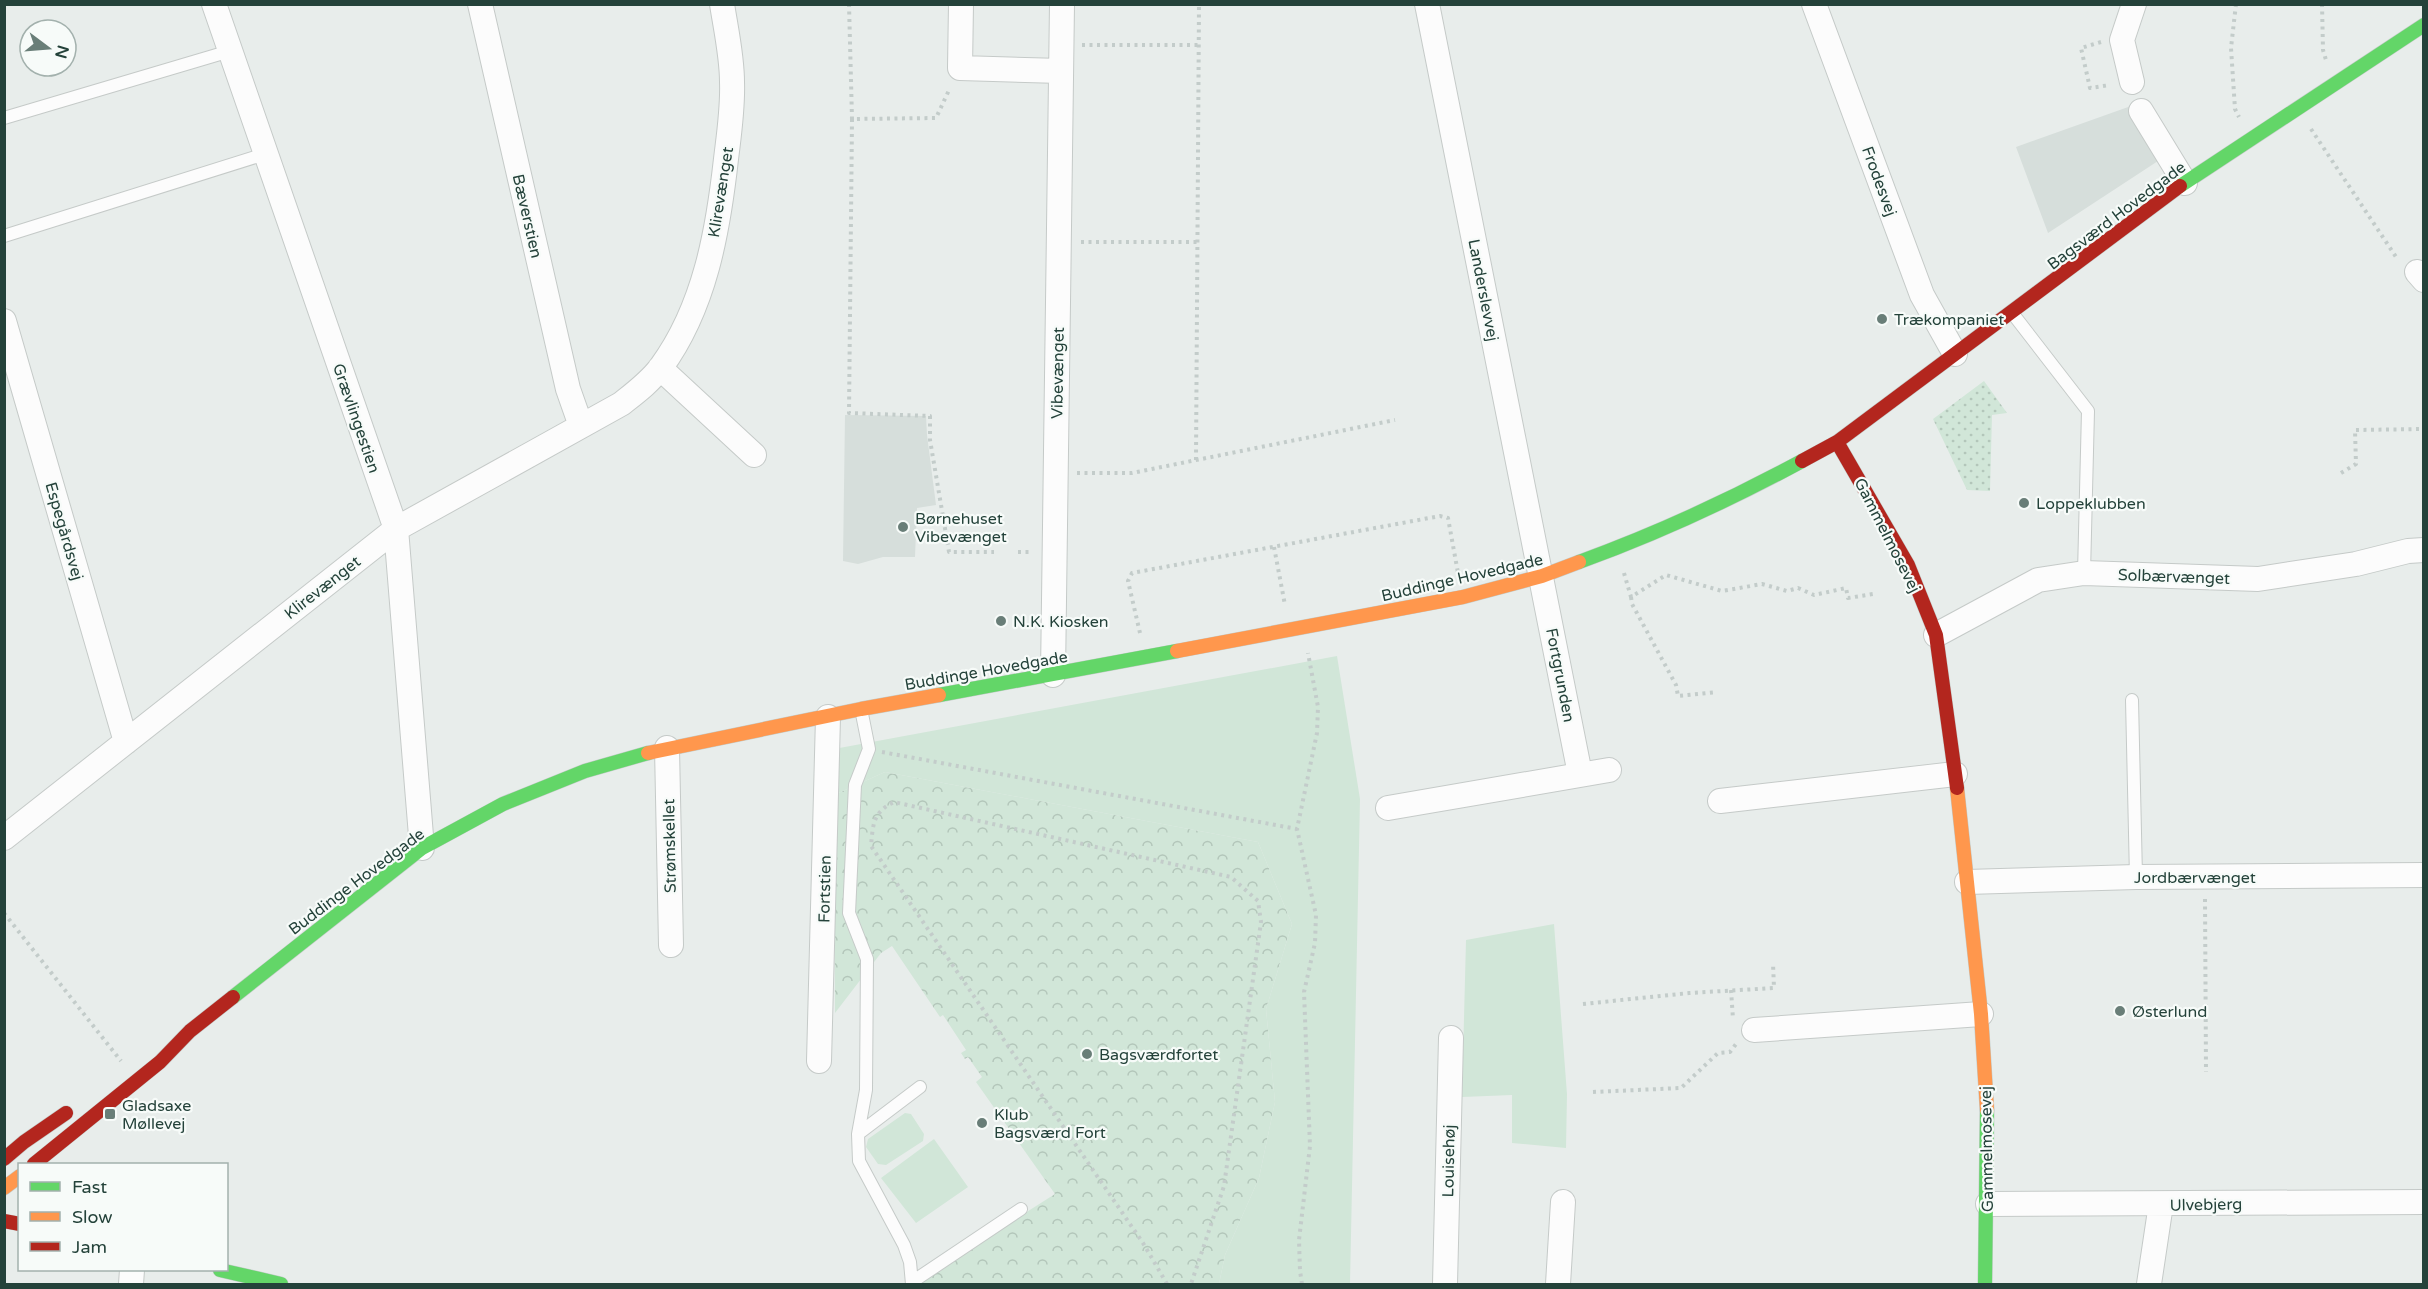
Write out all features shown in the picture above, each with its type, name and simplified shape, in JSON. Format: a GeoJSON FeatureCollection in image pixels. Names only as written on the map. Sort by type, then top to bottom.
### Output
{"type":"FeatureCollection","features":[{"type":"Feature","properties":{"kind":"street","name":"Grævlingestien"},"geometry":{"type":"LineString","coordinates":[[214,4],[396,529],[422,848]]}},
{"type":"Feature","properties":{"kind":"street","name":"Bæverstien"},"geometry":{"type":"LineString","coordinates":[[480,4],[568,389],[581,426]]}},
{"type":"Feature","properties":{"kind":"street","name":"Klirevænget"},"geometry":{"type":"LineString","coordinates":[[4,838],[396,529],[621,404],[643,387],[660,368],[681,335],[698,297],[720,218],[731,118],[732,80],[722,4]]}},
{"type":"Feature","properties":{"kind":"street"},"geometry":{"type":"LineString","coordinates":[[961,4],[960,68],[1061,71]]}},
{"type":"Feature","properties":{"kind":"street","name":"Vibevænget"},"geometry":{"type":"LineString","coordinates":[[1053,675],[1062,4]]}},
{"type":"Feature","properties":{"kind":"street","name":"Landerslevvej"},"geometry":{"type":"LineString","coordinates":[[1427,4],[1542,576]]}},
{"type":"Feature","properties":{"kind":"street","name":"Frodesvej"},"geometry":{"type":"LineString","coordinates":[[1814,4],[1922,295],[1955,354]]}},
{"type":"Feature","properties":{"kind":"street"},"geometry":{"type":"LineString","coordinates":[[2132,82],[2122,40],[2134,4]]}},
{"type":"Feature","properties":{"kind":"street","name":"Bagsværd Hovedgade"},"geometry":{"type":"LineString","coordinates":[[1838,442],[2186,183],[2424,25]]}},
{"type":"Feature","properties":{"kind":"street"},"geometry":{"type":"LineString","coordinates":[[2141,111],[2186,183]]}},
{"type":"Feature","properties":{"kind":"street","name":"Espegårdsvej"},"geometry":{"type":"LineString","coordinates":[[4,321],[126,742]]}},
{"type":"Feature","properties":{"kind":"street"},"geometry":{"type":"LineString","coordinates":[[660,368],[754,455]]}},
{"type":"Feature","properties":{"kind":"street","name":"Buddinge Hovedgade"},"geometry":{"type":"LineString","coordinates":[[128,1070],[190,1031],[422,848],[503,804],[585,771],[667,748],[861,709],[1145,658],[1463,597],[1542,576],[1615,549],[1742,494],[1838,442]]}},
{"type":"Feature","properties":{"kind":"street","name":"Gammelmosevej"},"geometry":{"type":"LineString","coordinates":[[1838,442],[1908,565],[1936,635],[1955,774],[1981,1014],[1987,1112],[1988,1204],[1985,1284]]}},
{"type":"Feature","properties":{"kind":"street","name":"Solbærvænget"},"geometry":{"type":"LineString","coordinates":[[1936,635],[2038,580],[2084,573],[2258,579],[2356,564],[2408,551],[2424,550]]}},
{"type":"Feature","properties":{"kind":"street","name":"Fortgrunden"},"geometry":{"type":"LineString","coordinates":[[1542,576],[1580,774]]}},
{"type":"Feature","properties":{"kind":"street","name":"Fortstien"},"geometry":{"type":"LineString","coordinates":[[819,1061],[828,717]]}},
{"type":"Feature","properties":{"kind":"street","name":"Strømskellet"},"geometry":{"type":"LineString","coordinates":[[667,748],[672,945]]}},
{"type":"Feature","properties":{"kind":"street"},"geometry":{"type":"LineString","coordinates":[[1388,808],[1609,770]]}},
{"type":"Feature","properties":{"kind":"street"},"geometry":{"type":"LineString","coordinates":[[1720,801],[1955,774]]}},
{"type":"Feature","properties":{"kind":"street","name":"Jordbærvænget"},"geometry":{"type":"LineString","coordinates":[[1967,882],[2136,877],[2424,875]]}},
{"type":"Feature","properties":{"kind":"street"},"geometry":{"type":"LineString","coordinates":[[1745,1037],[1981,1014]]}},
{"type":"Feature","properties":{"kind":"street","name":"Buddinge Hovedgade"},"geometry":{"type":"LineString","coordinates":[[34,1163],[160,1062],[190,1031]]}},
{"type":"Feature","properties":{"kind":"street","name":"Louisehøj"},"geometry":{"type":"LineString","coordinates":[[1445,1284],[1451,1038]]}},
{"type":"Feature","properties":{"kind":"street"},"geometry":{"type":"LineString","coordinates":[[4,1159],[24,1142],[81,1103]]}},
{"type":"Feature","properties":{"kind":"street"},"geometry":{"type":"LineString","coordinates":[[4,1188],[18,1178]]}},
{"type":"Feature","properties":{"kind":"street"},"geometry":{"type":"LineString","coordinates":[[1558,1284],[1563,1202]]}},
{"type":"Feature","properties":{"kind":"street","name":"Ulvebjerg"},"geometry":{"type":"LineString","coordinates":[[1988,1204],[2424,1202]]}},
{"type":"Feature","properties":{"kind":"street"},"geometry":{"type":"LineString","coordinates":[[2149,1284],[2160,1204]]}},
{"type":"Feature","properties":{"kind":"street"},"geometry":{"type":"LineString","coordinates":[[228,1271],[280,1284]]}},
{"type":"Feature","properties":{"kind":"lane"},"geometry":{"type":"LineString","coordinates":[[4,118],[230,51]]}},
{"type":"Feature","properties":{"kind":"lane"},"geometry":{"type":"LineString","coordinates":[[4,236],[265,154]]}},
{"type":"Feature","properties":{"kind":"lane"},"geometry":{"type":"LineString","coordinates":[[2012,313],[2088,411],[2084,573]]}},
{"type":"Feature","properties":{"kind":"lane"},"geometry":{"type":"LineString","coordinates":[[2132,700],[2136,877]]}},
{"type":"Feature","properties":{"kind":"lane"},"geometry":{"type":"LineString","coordinates":[[861,709],[869,749],[855,785],[849,913],[867,959],[867,1090],[858,1134],[859,1161],[904,1245],[910,1262],[912,1283],[1021,1209]]}},
{"type":"Feature","properties":{"kind":"lane"},"geometry":{"type":"LineString","coordinates":[[858,1134],[920,1087]]}},
{"type":"Feature","properties":{"kind":"path"},"geometry":{"type":"LineString","coordinates":[[849,4],[852,119],[849,413],[930,416],[930,441],[949,552],[993,552]]}},
{"type":"Feature","properties":{"kind":"path"},"geometry":{"type":"LineString","coordinates":[[1196,460],[1199,4]]}},
{"type":"Feature","properties":{"kind":"path"},"geometry":{"type":"LineString","coordinates":[[2236,4],[2231,48],[2235,109],[2249,140]]}},
{"type":"Feature","properties":{"kind":"path"},"geometry":{"type":"LineString","coordinates":[[2322,4],[2323,50],[2333,85]]}},
{"type":"Feature","properties":{"kind":"path"},"geometry":{"type":"LineString","coordinates":[[2123,36],[2081,48],[2090,88],[2132,82]]}},
{"type":"Feature","properties":{"kind":"path"},"geometry":{"type":"LineString","coordinates":[[1062,45],[1198,45]]}},
{"type":"Feature","properties":{"kind":"path"},"geometry":{"type":"LineString","coordinates":[[852,119],[936,118],[960,68]]}},
{"type":"Feature","properties":{"kind":"path"},"geometry":{"type":"LineString","coordinates":[[2297,108],[2403,267],[2420,276]]}},
{"type":"Feature","properties":{"kind":"path"},"geometry":{"type":"LineString","coordinates":[[1059,242],[1197,242]]}},
{"type":"Feature","properties":{"kind":"path"},"geometry":{"type":"LineString","coordinates":[[1055,473],[1132,473],[1395,420]]}},
{"type":"Feature","properties":{"kind":"path"},"geometry":{"type":"LineString","coordinates":[[2341,473],[2356,464],[2355,430],[2424,429]]}},
{"type":"Feature","properties":{"kind":"path"},"geometry":{"type":"LineString","coordinates":[[1145,658],[1128,581],[1132,573],[1440,516],[1448,518],[1463,597]]}},
{"type":"Feature","properties":{"kind":"path"},"geometry":{"type":"LineString","coordinates":[[1274,547],[1318,707],[1317,733],[1298,829],[1316,915],[1315,943],[1304,992],[1310,1146],[1299,1240],[1302,1284]]}},
{"type":"Feature","properties":{"kind":"path"},"geometry":{"type":"LineString","coordinates":[[1615,549],[1632,604],[1676,684],[1678,696],[1717,692]]}},
{"type":"Feature","properties":{"kind":"path"},"geometry":{"type":"LineString","coordinates":[[1630,597],[1666,575],[1722,591],[1762,584],[1787,591],[1798,588],[1814,595],[1846,588],[1848,598],[1874,594]]}},
{"type":"Feature","properties":{"kind":"path"},"geometry":{"type":"LineString","coordinates":[[869,749],[1298,829]]}},
{"type":"Feature","properties":{"kind":"path"},"geometry":{"type":"LineString","coordinates":[[1167,1284],[1143,1243],[871,846],[873,823],[882,808],[894,802],[1231,877],[1258,902],[1261,922],[1224,1186],[1191,1284]]}},
{"type":"Feature","properties":{"kind":"path"},"geometry":{"type":"LineString","coordinates":[[2205,877],[2206,1072]]}},
{"type":"Feature","properties":{"kind":"path"},"geometry":{"type":"LineString","coordinates":[[4,913],[128,1070]]}},
{"type":"Feature","properties":{"kind":"path"},"geometry":{"type":"LineString","coordinates":[[1582,1004],[1689,993],[1774,988],[1773,963]]}},
{"type":"Feature","properties":{"kind":"path"},"geometry":{"type":"LineString","coordinates":[[1593,1092],[1681,1088],[1718,1053],[1730,1052],[1745,1037]]}},
{"type":"Feature","properties":{"kind":"shaded area"},"geometry":{"type":"Polygon","coordinates":[[[2131,106],[2158,161],[2048,233],[2016,147],[2131,106]]]}},
{"type":"Feature","properties":{"kind":"shaded area"},"geometry":{"type":"Polygon","coordinates":[[[845,415],[926,416],[936,505],[917,508],[915,557],[883,557],[858,564],[843,561],[845,415]]]}},
{"type":"Feature","properties":{"kind":"green space"},"geometry":{"type":"Polygon","coordinates":[[[1984,381],[2007,413],[1992,415],[1990,491],[1967,490],[1933,419],[1984,381]]]}},
{"type":"Feature","properties":{"kind":"green space"},"geometry":{"type":"Polygon","coordinates":[[[1337,656],[1360,799],[1350,1284],[1219,1284],[1225,1255],[1259,1178],[1275,1102],[1266,1009],[1292,924],[1258,842],[885,772],[834,795],[834,749],[1337,656]]]}},
{"type":"Feature","properties":{"kind":"green space"},"geometry":{"type":"Polygon","coordinates":[[[885,772],[1258,842],[1292,924],[1266,1009],[1275,1102],[1259,1178],[1225,1255],[1219,1284],[913,1284],[1055,1194],[976,1082],[982,1077],[968,1057],[965,1059],[961,1053],[966,1050],[943,1015],[940,1017],[892,946],[881,953],[835,1013],[834,795],[885,772]]]}},
{"type":"Feature","properties":{"kind":"green space"},"geometry":{"type":"Polygon","coordinates":[[[1554,924],[1567,1094],[1566,1148],[1512,1143],[1512,1095],[1462,1097],[1466,940],[1554,924]]]}},
{"type":"Feature","properties":{"kind":"green space"},"geometry":{"type":"Polygon","coordinates":[[[905,1113],[911,1114],[924,1134],[923,1141],[886,1165],[878,1164],[866,1147],[868,1139],[905,1113]]]}},
{"type":"Feature","properties":{"kind":"green space"},"geometry":{"type":"Polygon","coordinates":[[[934,1139],[968,1187],[916,1223],[881,1178],[934,1139]]]}},
{"type":"Feature","properties":{"kind":"traffic: fast"},"geometry":{"type":"LineString","coordinates":[[2180,186],[2424,25]]}},
{"type":"Feature","properties":{"kind":"traffic: fast"},"geometry":{"type":"LineString","coordinates":[[1579,562],[1692,516],[1802,461]]}},
{"type":"Feature","properties":{"kind":"traffic: fast"},"geometry":{"type":"LineString","coordinates":[[939,695],[1177,651]]}},
{"type":"Feature","properties":{"kind":"traffic: fast"},"geometry":{"type":"LineString","coordinates":[[233,997],[422,848],[503,804],[585,771],[648,753]]}},
{"type":"Feature","properties":{"kind":"traffic: fast"},"geometry":{"type":"LineString","coordinates":[[1985,1284],[1987,1110]]}},
{"type":"Feature","properties":{"kind":"traffic: fast"},"geometry":{"type":"LineString","coordinates":[[224,1271],[281,1284]]}},
{"type":"Feature","properties":{"kind":"traffic: slow"},"geometry":{"type":"LineString","coordinates":[[1177,651],[1463,597],[1542,576],[1579,562]]}},
{"type":"Feature","properties":{"kind":"traffic: slow"},"geometry":{"type":"LineString","coordinates":[[648,753],[939,695]]}},
{"type":"Feature","properties":{"kind":"traffic: slow"},"geometry":{"type":"LineString","coordinates":[[1957,788],[1981,1014],[1987,1110]]}},
{"type":"Feature","properties":{"kind":"traffic: slow"},"geometry":{"type":"LineString","coordinates":[[4,1188],[18,1178]]}},
{"type":"Feature","properties":{"kind":"traffic: jam"},"geometry":{"type":"LineString","coordinates":[[1802,461],[1837,442],[2180,186]]}},
{"type":"Feature","properties":{"kind":"traffic: jam"},"geometry":{"type":"LineString","coordinates":[[1837,442],[1908,565],[1936,635],[1957,788]]}},
{"type":"Feature","properties":{"kind":"traffic: jam"},"geometry":{"type":"LineString","coordinates":[[35,1163],[160,1062],[190,1031],[233,997]]}},
{"type":"Feature","properties":{"kind":"traffic: jam"},"geometry":{"type":"LineString","coordinates":[[4,1159],[66,1113]]}},
{"type":"Feature","properties":{"kind":"traffic: jam"},"geometry":{"type":"LineString","coordinates":[[4,1221],[18,1224]]}},
{"type":"Feature","properties":{"kind":"place","name":"Trækompaniet"},"geometry":{"type":"Point","coordinates":[1882,319]}},
{"type":"Feature","properties":{"kind":"place","name":"Loppeklubben"},"geometry":{"type":"Point","coordinates":[2024,503]}},
{"type":"Feature","properties":{"kind":"place","name":"Børnehuset Vibevænget"},"geometry":{"type":"Point","coordinates":[903,527]}},
{"type":"Feature","properties":{"kind":"place","name":"N.K. Kiosken"},"geometry":{"type":"Point","coordinates":[1001,621]}},
{"type":"Feature","properties":{"kind":"place","name":"Østerlund"},"geometry":{"type":"Point","coordinates":[2120,1011]}},
{"type":"Feature","properties":{"kind":"place","name":"Bagsværdfortet"},"geometry":{"type":"Point","coordinates":[1087,1054]}},
{"type":"Feature","properties":{"kind":"place","name":"Gladsaxe Møllevej"},"geometry":{"type":"Point","coordinates":[110,1114]}},
{"type":"Feature","properties":{"kind":"place","name":"Klub Bagsværd Fort"},"geometry":{"type":"Point","coordinates":[982,1123]}}]}
